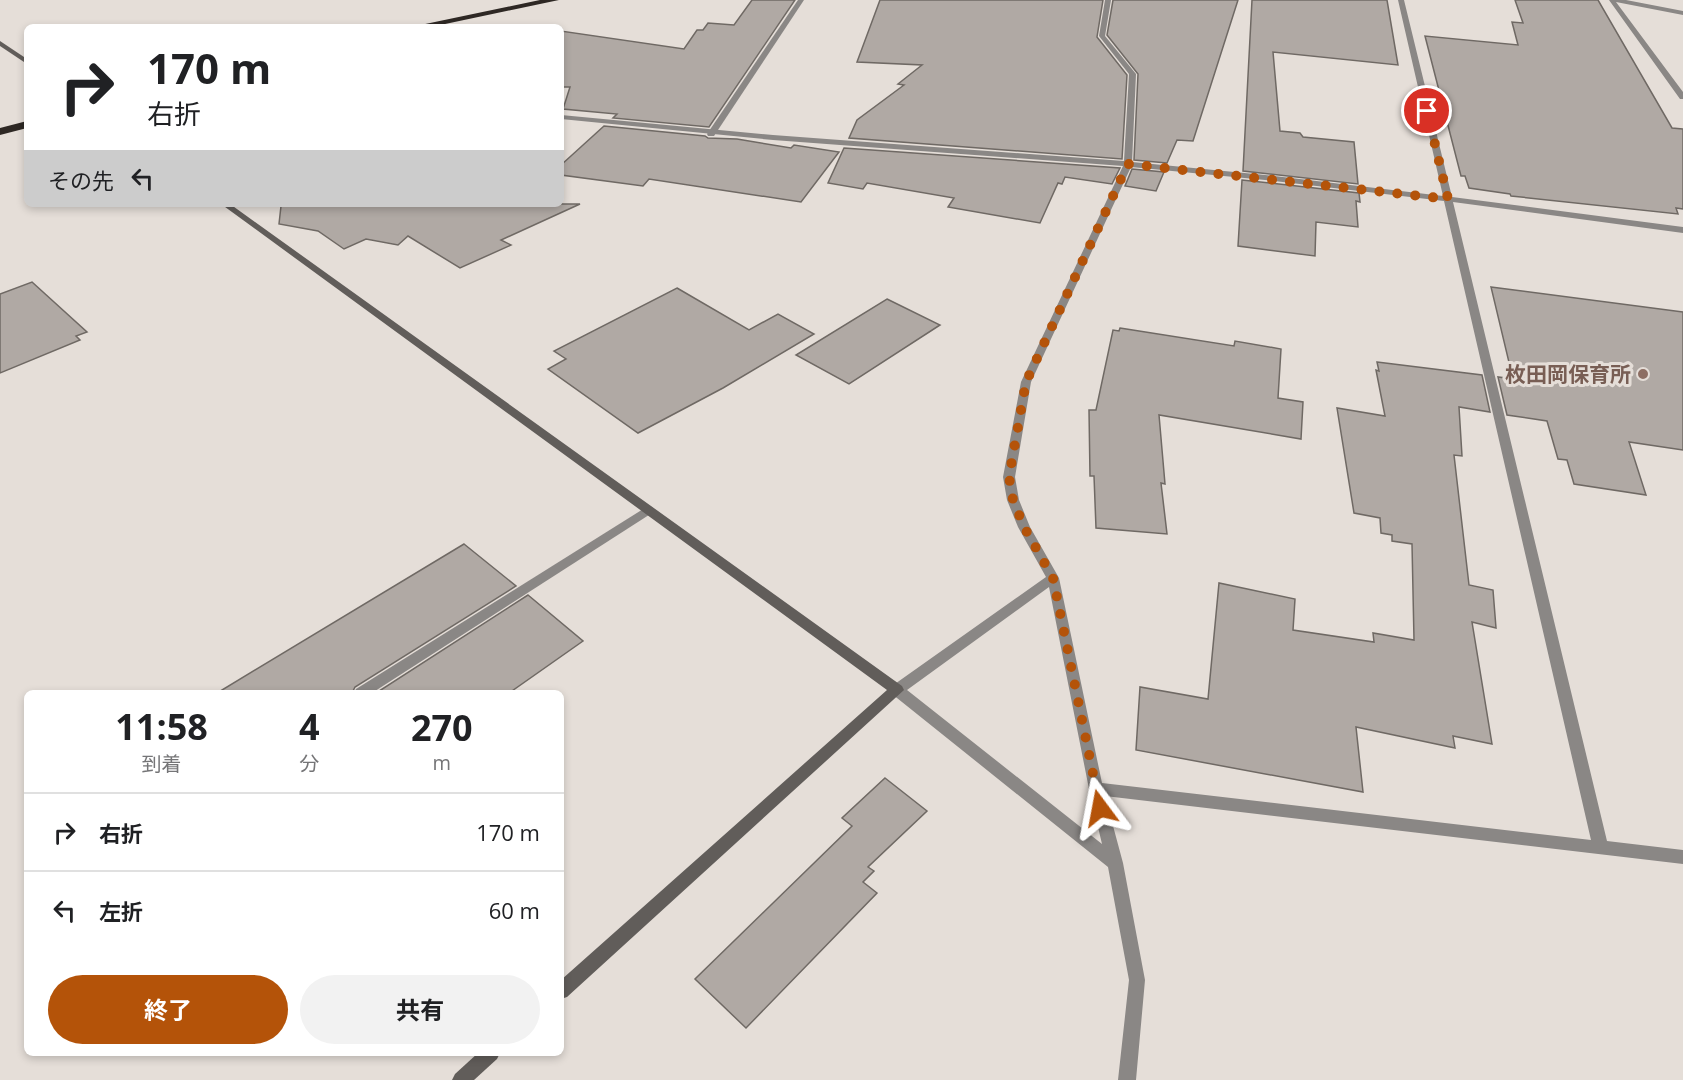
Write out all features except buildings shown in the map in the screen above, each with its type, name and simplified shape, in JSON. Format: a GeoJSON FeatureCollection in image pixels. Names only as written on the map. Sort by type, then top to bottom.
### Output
{"type":"FeatureCollection","features":[{"type":"Feature","properties":{"kind":"highway"},"geometry":{"type":"LineString","coordinates":[[431,24],[554,0]]}},
{"type":"Feature","properties":{"kind":"highway"},"geometry":{"type":"LineString","coordinates":[[0,132],[24,125]]}},
{"type":"Feature","properties":{"kind":"street"},"geometry":{"type":"LineString","coordinates":[[711,134],[801,0]]}},
{"type":"Feature","properties":{"kind":"street"},"geometry":{"type":"LineString","coordinates":[[1108,0],[1102,36],[1133,74],[1128,164],[1026,382],[1009,477],[1013,500],[1024,527],[1053,578],[1096,789],[1115,863],[1137,980],[1127,1080]]}},
{"type":"Feature","properties":{"kind":"street"},"geometry":{"type":"LineString","coordinates":[[1401,0],[1601,848]]}},
{"type":"Feature","properties":{"kind":"street"},"geometry":{"type":"LineString","coordinates":[[1612,0],[1683,97]]}},
{"type":"Feature","properties":{"kind":"street"},"geometry":{"type":"LineString","coordinates":[[1617,0],[1683,13]]}},
{"type":"Feature","properties":{"kind":"street"},"geometry":{"type":"LineString","coordinates":[[0,43],[24,60]]}},
{"type":"Feature","properties":{"kind":"street"},"geometry":{"type":"LineString","coordinates":[[564,117],[711,134],[1128,164],[1448,199],[1683,230]]}},
{"type":"Feature","properties":{"kind":"street"},"geometry":{"type":"LineString","coordinates":[[229,207],[897,690],[1115,863]]}},
{"type":"Feature","properties":{"kind":"street"},"geometry":{"type":"LineString","coordinates":[[366,690],[648,510]]}},
{"type":"Feature","properties":{"kind":"street"},"geometry":{"type":"LineString","coordinates":[[564,988],[897,690],[1053,578]]}},
{"type":"Feature","properties":{"kind":"street"},"geometry":{"type":"LineString","coordinates":[[1096,789],[1683,857]]}},
{"type":"Feature","properties":{"kind":"street"},"geometry":{"type":"LineString","coordinates":[[461,1080],[488,1056]]}},
{"type":"Feature","properties":{"kind":"place","name":"枚田岡保育所"},"geometry":{"type":"Point","coordinates":[1643,374]}},
{"type":"Feature","properties":{"kind":"route"},"geometry":{"type":"LineString","coordinates":[[1100,808],[1053,578],[1024,527],[1013,500],[1009,477],[1026,382],[1109,204],[1128,164],[1448,199],[1427,111]]}}]}
